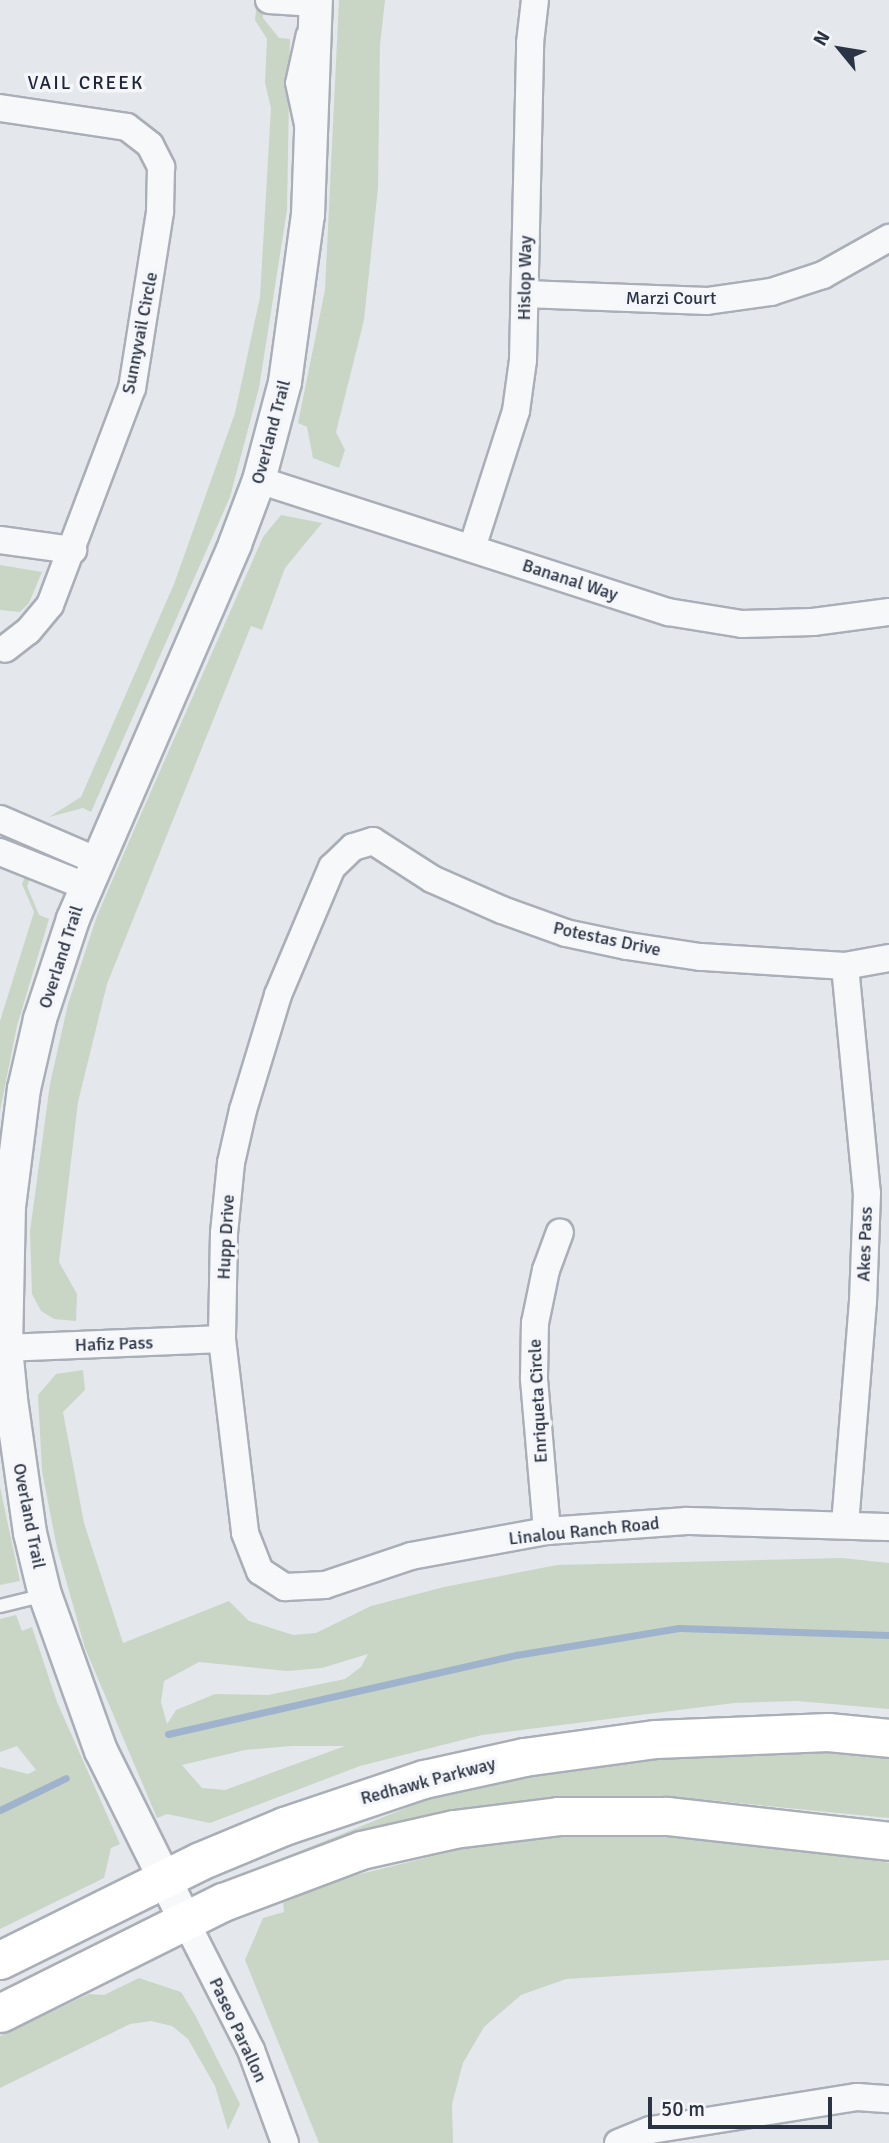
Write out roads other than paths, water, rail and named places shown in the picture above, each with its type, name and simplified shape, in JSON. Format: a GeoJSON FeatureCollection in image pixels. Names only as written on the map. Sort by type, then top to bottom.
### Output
{"type":"FeatureCollection","features":[{"type":"Feature","properties":{"kind":"main road","name":"Redhawk Parkway"},"geometry":{"type":"LineString","coordinates":[[0,1960],[164,1878],[354,1801],[524,1757],[656,1739],[828,1732],[889,1738]]}},
{"type":"Feature","properties":{"kind":"main road"},"geometry":{"type":"LineString","coordinates":[[0,2012],[185,1920],[361,1850],[454,1829],[558,1816],[667,1816],[889,1841]]}},
{"type":"Feature","properties":{"kind":"street"},"geometry":{"type":"LineString","coordinates":[[269,0],[315,6]]}},
{"type":"Feature","properties":{"kind":"street","name":"Hislop Way"},"geometry":{"type":"LineString","coordinates":[[472,548],[516,411],[525,294],[530,43],[535,0]]}},
{"type":"Feature","properties":{"kind":"street","name":"Overland Trail"},"geometry":{"type":"LineString","coordinates":[[185,1920],[86,1714],[45,1595],[18,1463],[6,1348],[9,1207],[24,1089],[40,1019],[90,873],[235,544],[259,480],[285,382],[301,287],[310,150],[315,6]]}},
{"type":"Feature","properties":{"kind":"street","name":"Sunnyvail Circle"},"geometry":{"type":"LineString","coordinates":[[0,108],[127,127],[150,145],[161,167],[160,212],[132,388],[50,605],[28,631],[5,649]]}},
{"type":"Feature","properties":{"kind":"street","name":"Marzi Court"},"geometry":{"type":"LineString","coordinates":[[525,294],[708,301],[771,292],[823,275],[889,238]]}},
{"type":"Feature","properties":{"kind":"street","name":"Bananal Way"},"geometry":{"type":"LineString","coordinates":[[259,480],[681,614],[742,624],[813,622],[889,612]]}},
{"type":"Feature","properties":{"kind":"street"},"geometry":{"type":"LineString","coordinates":[[0,540],[73,550]]}},
{"type":"Feature","properties":{"kind":"street"},"geometry":{"type":"LineString","coordinates":[[0,819],[90,873]]}},
{"type":"Feature","properties":{"kind":"street","name":"Potestas Drive"},"geometry":{"type":"LineString","coordinates":[[324,886],[332,867],[353,847],[373,841],[432,879],[566,933],[700,957],[845,966],[889,958]]}},
{"type":"Feature","properties":{"kind":"street"},"geometry":{"type":"LineString","coordinates":[[0,852],[90,873]]}},
{"type":"Feature","properties":{"kind":"street","name":"Hupp Drive"},"geometry":{"type":"LineString","coordinates":[[285,1587],[260,1571],[245,1532],[222,1339],[231,1163],[274,1007],[324,886]]}},
{"type":"Feature","properties":{"kind":"street","name":"Akes Pass"},"geometry":{"type":"LineString","coordinates":[[845,966],[867,1192],[863,1301],[845,1523]]}},
{"type":"Feature","properties":{"kind":"street","name":"Enriqueta Circle"},"geometry":{"type":"LineString","coordinates":[[547,1531],[534,1378],[535,1323],[546,1270],[560,1232]]}},
{"type":"Feature","properties":{"kind":"street","name":"Hafiz Pass"},"geometry":{"type":"LineString","coordinates":[[6,1348],[222,1339]]}},
{"type":"Feature","properties":{"kind":"street","name":"Linalou Ranch Road"},"geometry":{"type":"LineString","coordinates":[[285,1587],[325,1586],[411,1556],[547,1531],[687,1521],[845,1523],[889,1527]]}},
{"type":"Feature","properties":{"kind":"street","name":"Paseo Parallon"},"geometry":{"type":"LineString","coordinates":[[185,1920],[251,2050],[283,2143]]}},
{"type":"Feature","properties":{"kind":"street"},"geometry":{"type":"LineString","coordinates":[[618,2143],[651,2130],[857,2097],[889,2099]]}},
{"type":"Feature","properties":{"kind":"lane"},"geometry":{"type":"LineString","coordinates":[[0,1606],[45,1595]]}},
{"type":"Feature","properties":{"kind":"waterway"},"geometry":{"type":"LineString","coordinates":[[168,1734],[516,1655],[679,1628],[889,1635]]}},
{"type":"Feature","properties":{"kind":"waterway"},"geometry":{"type":"LineString","coordinates":[[0,1810],[66,1778]]}},
{"type":"Feature","properties":{"kind":"district","name":"VAIL CREEK"},"geometry":{"type":"Point","coordinates":[86,84]}}]}
